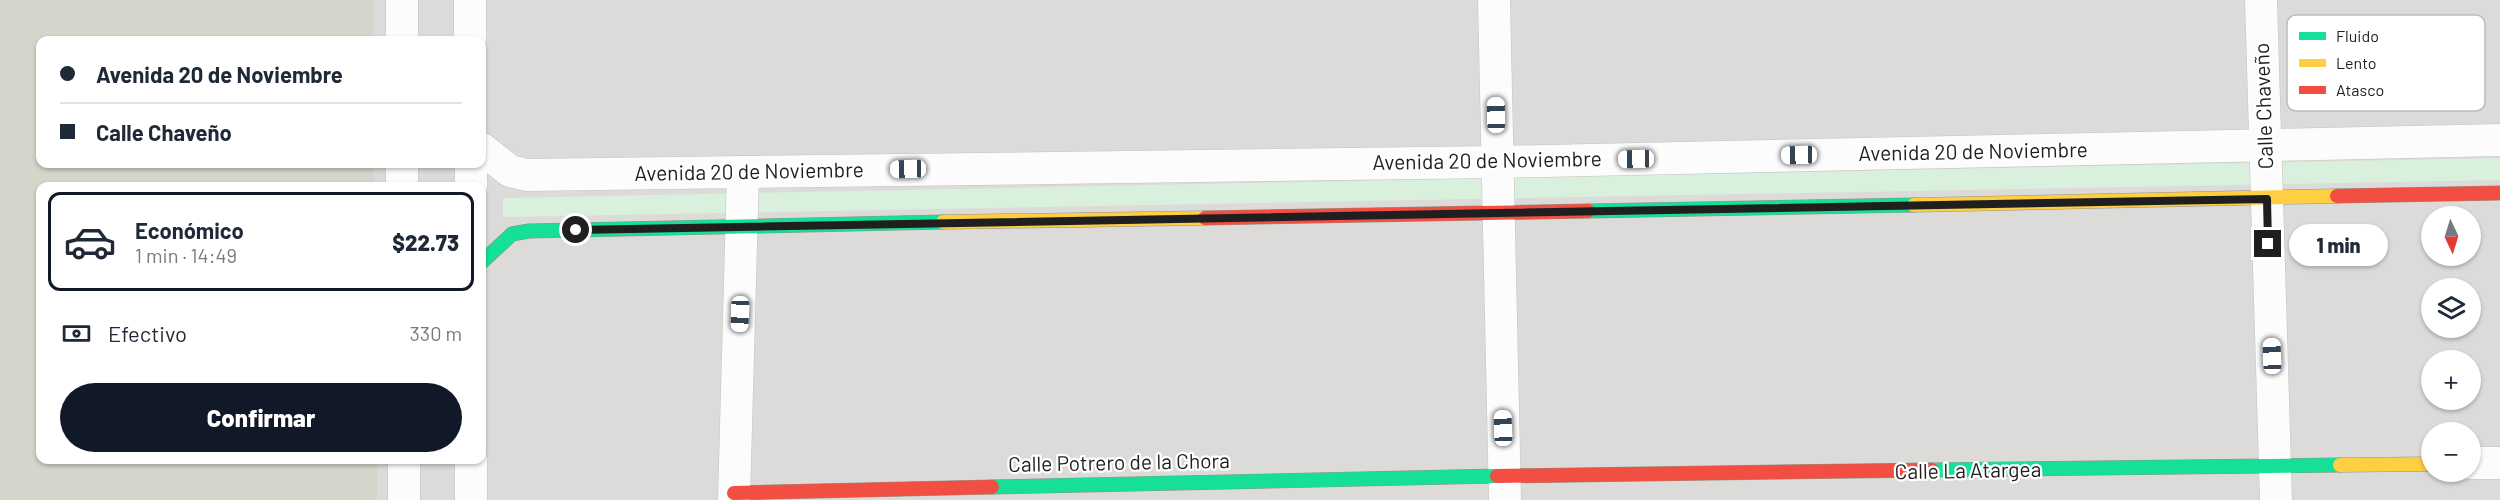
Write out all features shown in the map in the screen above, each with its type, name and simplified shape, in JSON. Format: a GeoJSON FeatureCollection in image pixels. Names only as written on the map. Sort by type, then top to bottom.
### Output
{"type":"FeatureCollection","features":[{"type":"Feature","properties":{"kind":"street"},"geometry":{"type":"LineString","coordinates":[[402,0],[402,36]]}},
{"type":"Feature","properties":{"kind":"street"},"geometry":{"type":"LineString","coordinates":[[470,0],[470,36]]}},
{"type":"Feature","properties":{"kind":"street"},"geometry":{"type":"LineString","coordinates":[[1494,0],[1497,213],[1505,488]]}},
{"type":"Feature","properties":{"kind":"street","name":"Calle Chaveño"},"geometry":{"type":"LineString","coordinates":[[2261,0],[2276,500]]}},
{"type":"Feature","properties":{"kind":"street","name":"Avenida 20 de Noviembre"},"geometry":{"type":"LineString","coordinates":[[486,152],[510,171],[527,175],[1497,162],[2500,140]]}},
{"type":"Feature","properties":{"kind":"street"},"geometry":{"type":"LineString","coordinates":[[734,496],[743,171]]}},
{"type":"Feature","properties":{"kind":"street"},"geometry":{"type":"LineString","coordinates":[[486,258],[512,234],[529,231],[742,225],[2500,193]]}},
{"type":"Feature","properties":{"kind":"street"},"geometry":{"type":"LineString","coordinates":[[2481,463],[2500,463]]}},
{"type":"Feature","properties":{"kind":"street"},"geometry":{"type":"LineString","coordinates":[[404,464],[405,500]]}},
{"type":"Feature","properties":{"kind":"street"},"geometry":{"type":"LineString","coordinates":[[471,464],[471,500]]}},
{"type":"Feature","properties":{"kind":"street","name":"Calle La Atargea"},"geometry":{"type":"LineString","coordinates":[[1505,488],[2421,464]]}},
{"type":"Feature","properties":{"kind":"street","name":"Calle Potrero de la Chora"},"geometry":{"type":"LineString","coordinates":[[734,496],[1505,488]]}},
{"type":"Feature","properties":{"kind":"shaded area"},"geometry":{"type":"Polygon","coordinates":[[[0,0],[2500,0],[2500,500],[0,500],[0,0]]]}},
{"type":"Feature","properties":{"kind":"shaded area"},"geometry":{"type":"Polygon","coordinates":[[[0,0],[373,0],[373,36],[36,36],[36,168],[374,168],[374,182],[36,182],[36,464],[377,464],[377,500],[0,500],[0,0]]]}},
{"type":"Feature","properties":{"kind":"green space"},"geometry":{"type":"Polygon","coordinates":[[[2500,158],[2500,180],[503,217],[503,198],[2500,158]]]}},
{"type":"Feature","properties":{"kind":"traffic: fast"},"geometry":{"type":"LineString","coordinates":[[1588,211],[1914,205]]}},
{"type":"Feature","properties":{"kind":"traffic: fast"},"geometry":{"type":"LineString","coordinates":[[486,258],[512,234],[529,231],[943,222]]}},
{"type":"Feature","properties":{"kind":"traffic: fast"},"geometry":{"type":"LineString","coordinates":[[1932,470],[2340,465]]}},
{"type":"Feature","properties":{"kind":"traffic: fast"},"geometry":{"type":"LineString","coordinates":[[992,487],[1497,476]]}},
{"type":"Feature","properties":{"kind":"traffic: slow"},"geometry":{"type":"LineString","coordinates":[[1914,205],[2337,196]]}},
{"type":"Feature","properties":{"kind":"traffic: slow"},"geometry":{"type":"LineString","coordinates":[[943,222],[1205,218]]}},
{"type":"Feature","properties":{"kind":"traffic: slow"},"geometry":{"type":"LineString","coordinates":[[2340,465],[2421,464]]}},
{"type":"Feature","properties":{"kind":"traffic: jam"},"geometry":{"type":"LineString","coordinates":[[2337,196],[2500,193]]}},
{"type":"Feature","properties":{"kind":"traffic: jam"},"geometry":{"type":"LineString","coordinates":[[1205,218],[1588,211]]}},
{"type":"Feature","properties":{"kind":"traffic: jam"},"geometry":{"type":"LineString","coordinates":[[1497,476],[1932,470]]}},
{"type":"Feature","properties":{"kind":"traffic: jam"},"geometry":{"type":"LineString","coordinates":[[734,493],[992,487]]}},
{"type":"Feature","properties":{"kind":"route"},"geometry":{"type":"LineString","coordinates":[[576,230],[742,225],[2267,199],[2268,244]]}}]}
